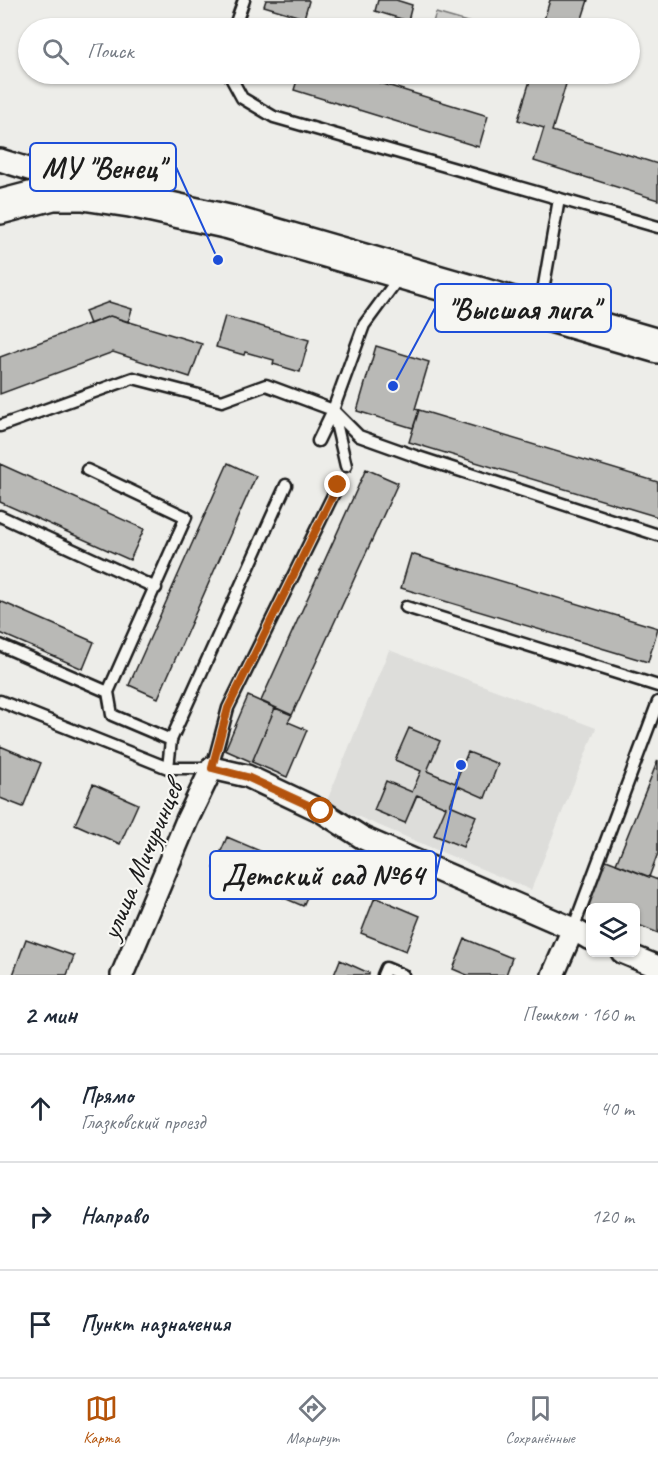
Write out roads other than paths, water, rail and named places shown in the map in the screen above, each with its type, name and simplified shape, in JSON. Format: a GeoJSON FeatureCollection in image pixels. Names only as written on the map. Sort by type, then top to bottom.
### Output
{"type":"FeatureCollection","features":[{"type":"Feature","properties":{"kind":"highway"},"geometry":{"type":"LineString","coordinates":[[0,207],[53,193],[83,193],[130,200],[229,222],[658,346]]}},
{"type":"Feature","properties":{"kind":"street"},"geometry":{"type":"LineString","coordinates":[[0,160],[130,200]]}},
{"type":"Feature","properties":{"kind":"street"},"geometry":{"type":"LineString","coordinates":[[212,768],[247,777],[321,811],[363,838],[582,934],[554,975]]}},
{"type":"Feature","properties":{"kind":"street","name":"улица Мичуринцев"},"geometry":{"type":"LineString","coordinates":[[122,975],[187,820],[212,768]]}},
{"type":"Feature","properties":{"kind":"street"},"geometry":{"type":"LineString","coordinates":[[634,957],[658,967]]}},
{"type":"Feature","properties":{"kind":"lane"},"geometry":{"type":"LineString","coordinates":[[238,18],[244,0]]}},
{"type":"Feature","properties":{"kind":"lane"},"geometry":{"type":"LineString","coordinates":[[234,84],[242,98],[274,117],[658,227]]}},
{"type":"Feature","properties":{"kind":"lane"},"geometry":{"type":"LineString","coordinates":[[539,312],[560,200]]}},
{"type":"Feature","properties":{"kind":"lane"},"geometry":{"type":"LineString","coordinates":[[318,441],[333,410],[364,325],[402,273]]}},
{"type":"Feature","properties":{"kind":"lane"},"geometry":{"type":"LineString","coordinates":[[0,426],[133,378],[222,401],[266,385],[333,410],[359,436],[658,535]]}},
{"type":"Feature","properties":{"kind":"lane"},"geometry":{"type":"LineString","coordinates":[[333,410],[346,466]]}},
{"type":"Feature","properties":{"kind":"lane"},"geometry":{"type":"LineString","coordinates":[[87,470],[186,517],[108,692],[112,715],[171,740]]}},
{"type":"Feature","properties":{"kind":"lane"},"geometry":{"type":"LineString","coordinates":[[168,768],[171,740],[286,485]]}},
{"type":"Feature","properties":{"kind":"lane"},"geometry":{"type":"LineString","coordinates":[[0,701],[168,768],[212,768],[228,708],[338,485]]}},
{"type":"Feature","properties":{"kind":"lane"},"geometry":{"type":"LineString","coordinates":[[0,516],[156,588]]}},
{"type":"Feature","properties":{"kind":"lane"},"geometry":{"type":"LineString","coordinates":[[406,607],[658,686]]}},
{"type":"Feature","properties":{"kind":"lane"},"geometry":{"type":"LineString","coordinates":[[0,645],[108,692]]}},
{"type":"Feature","properties":{"kind":"lane"},"geometry":{"type":"LineString","coordinates":[[582,934],[658,702]]}},
{"type":"Feature","properties":{"kind":"lane"},"geometry":{"type":"LineString","coordinates":[[383,975],[386,968],[403,975]]}},
{"type":"Feature","properties":{"kind":"place","name":"МУ \"Венец\""},"geometry":{"type":"Point","coordinates":[218,260]}},
{"type":"Feature","properties":{"kind":"place","name":"\"Высшая лига\""},"geometry":{"type":"Point","coordinates":[393,386]}},
{"type":"Feature","properties":{"kind":"place","name":"Детский сад №64"},"geometry":{"type":"Point","coordinates":[461,765]}}]}
